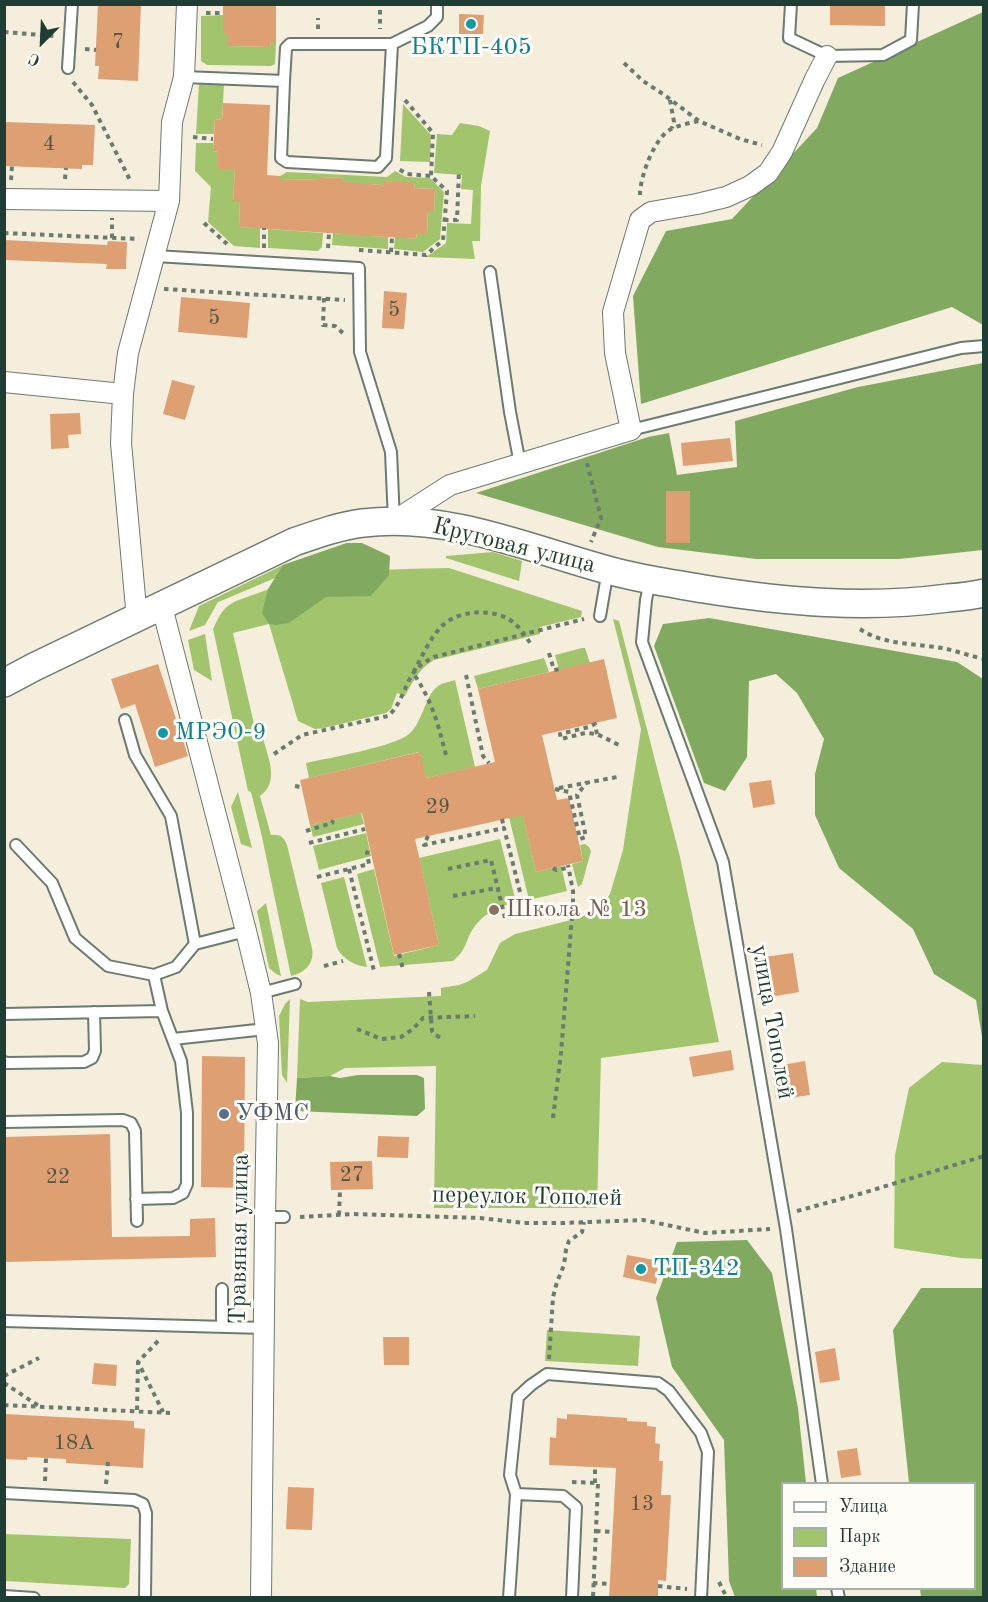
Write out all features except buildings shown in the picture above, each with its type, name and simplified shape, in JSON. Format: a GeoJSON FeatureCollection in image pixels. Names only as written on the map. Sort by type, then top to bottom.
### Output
{"type":"FeatureCollection","features":[{"type":"Feature","properties":{"kind":"street"},"geometry":{"type":"LineString","coordinates":[[137,619],[121,443],[123,393],[128,353],[169,201],[172,122],[184,77],[193,9]]}},
{"type":"Feature","properties":{"kind":"street"},"geometry":{"type":"LineString","coordinates":[[394,521],[450,484],[631,430],[615,353],[613,312],[640,220],[651,212],[726,196],[750,186],[768,173],[782,152],[827,56]]}},
{"type":"Feature","properties":{"kind":"street"},"geometry":{"type":"LineString","coordinates":[[4,199],[169,201]]}},
{"type":"Feature","properties":{"kind":"street"},"geometry":{"type":"LineString","coordinates":[[4,382],[123,393]]}},
{"type":"Feature","properties":{"kind":"street","name":"Круговая улица"},"geometry":{"type":"LineString","coordinates":[[4,683],[294,542],[334,529],[363,523],[394,521],[456,527],[650,580],[761,598],[837,604],[910,603],[984,593]]}},
{"type":"Feature","properties":{"kind":"street","name":"Травяная улица"},"geometry":{"type":"LineString","coordinates":[[162,607],[246,931],[261,993],[268,1043],[274,1217],[264,1328],[261,1598]]}},
{"type":"Feature","properties":{"kind":"lane"},"geometry":{"type":"LineString","coordinates":[[68,68],[72,4]]}},
{"type":"Feature","properties":{"kind":"lane"},"geometry":{"type":"LineString","coordinates":[[392,44],[386,158],[378,166],[287,162],[281,158],[286,48],[290,44],[392,44],[428,26],[437,16],[437,4]]}},
{"type":"Feature","properties":{"kind":"lane"},"geometry":{"type":"LineString","coordinates":[[791,4],[789,38],[827,56],[883,55],[911,40],[913,4]]}},
{"type":"Feature","properties":{"kind":"lane"},"geometry":{"type":"LineString","coordinates":[[184,77],[284,81]]}},
{"type":"Feature","properties":{"kind":"lane"},"geometry":{"type":"LineString","coordinates":[[157,248],[359,268],[360,352],[391,452],[394,521]]}},
{"type":"Feature","properties":{"kind":"lane"},"geometry":{"type":"LineString","coordinates":[[490,272],[510,412],[520,464]]}},
{"type":"Feature","properties":{"kind":"lane"},"geometry":{"type":"LineString","coordinates":[[631,430],[961,348],[984,346]]}},
{"type":"Feature","properties":{"kind":"lane"},"geometry":{"type":"LineString","coordinates":[[596,617],[608,570]]}},
{"type":"Feature","properties":{"kind":"lane","name":"улица Тополей"},"geometry":{"type":"LineString","coordinates":[[650,580],[642,642],[723,862],[784,1214],[822,1482]]}},
{"type":"Feature","properties":{"kind":"lane"},"geometry":{"type":"LineString","coordinates":[[125,720],[135,755],[171,816],[195,944]]}},
{"type":"Feature","properties":{"kind":"lane"},"geometry":{"type":"LineString","coordinates":[[16,845],[52,884],[75,938],[108,966],[154,975],[176,967],[195,944],[246,931]]}},
{"type":"Feature","properties":{"kind":"lane"},"geometry":{"type":"LineString","coordinates":[[136,1199],[173,1198],[183,1193],[187,1184],[188,1113],[181,1061],[162,1011],[154,975]]}},
{"type":"Feature","properties":{"kind":"lane"},"geometry":{"type":"LineString","coordinates":[[261,993],[295,984]]}},
{"type":"Feature","properties":{"kind":"lane"},"geometry":{"type":"LineString","coordinates":[[4,1014],[162,1011]]}},
{"type":"Feature","properties":{"kind":"lane"},"geometry":{"type":"LineString","coordinates":[[4,1062],[84,1062],[92,1058],[95,1051],[94,1012]]}},
{"type":"Feature","properties":{"kind":"lane"},"geometry":{"type":"LineString","coordinates":[[173,1039],[266,1029]]}},
{"type":"Feature","properties":{"kind":"lane"},"geometry":{"type":"LineString","coordinates":[[4,1122],[123,1120],[131,1123],[135,1131],[137,1221]]}},
{"type":"Feature","properties":{"kind":"lane"},"geometry":{"type":"LineString","coordinates":[[222,1289],[222,1327]]}},
{"type":"Feature","properties":{"kind":"lane"},"geometry":{"type":"LineString","coordinates":[[4,1321],[264,1328]]}},
{"type":"Feature","properties":{"kind":"lane"},"geometry":{"type":"LineString","coordinates":[[509,1598],[516,1494],[510,1475],[518,1397],[547,1374],[658,1383],[669,1390],[701,1433],[708,1452],[702,1594]]}},
{"type":"Feature","properties":{"kind":"lane"},"geometry":{"type":"LineString","coordinates":[[4,1493],[134,1500],[143,1504],[146,1514],[145,1598]]}},
{"type":"Feature","properties":{"kind":"lane"},"geometry":{"type":"LineString","coordinates":[[516,1494],[562,1496],[576,1507],[572,1598]]}},
{"type":"Feature","properties":{"kind":"lane"},"geometry":{"type":"LineString","coordinates":[[4,1596],[34,1598]]}},
{"type":"Feature","properties":{"kind":"path"},"geometry":{"type":"LineString","coordinates":[[193,9],[223,13]]}},
{"type":"Feature","properties":{"kind":"path"},"geometry":{"type":"LineString","coordinates":[[380,10],[381,35]]}},
{"type":"Feature","properties":{"kind":"path"},"geometry":{"type":"LineString","coordinates":[[4,32],[70,37]]}},
{"type":"Feature","properties":{"kind":"path"},"geometry":{"type":"LineString","coordinates":[[624,63],[643,81],[699,121],[740,139],[782,152]]}},
{"type":"Feature","properties":{"kind":"path"},"geometry":{"type":"LineString","coordinates":[[68,68],[70,78],[92,105],[130,180]]}},
{"type":"Feature","properties":{"kind":"path"},"geometry":{"type":"LineString","coordinates":[[402,97],[433,133],[431,176],[447,191],[458,192]]}},
{"type":"Feature","properties":{"kind":"path"},"geometry":{"type":"LineString","coordinates":[[670,99],[674,122],[672,129]]}},
{"type":"Feature","properties":{"kind":"path"},"geometry":{"type":"LineString","coordinates":[[640,220],[640,188],[652,150],[672,129],[699,121]]}},
{"type":"Feature","properties":{"kind":"path"},"geometry":{"type":"LineString","coordinates":[[193,137],[213,139]]}},
{"type":"Feature","properties":{"kind":"path"},"geometry":{"type":"LineString","coordinates":[[444,220],[457,220],[459,170]]}},
{"type":"Feature","properties":{"kind":"path"},"geometry":{"type":"LineString","coordinates":[[350,249],[426,255],[443,240],[447,191]]}},
{"type":"Feature","properties":{"kind":"path"},"geometry":{"type":"LineString","coordinates":[[204,223],[232,249]]}},
{"type":"Feature","properties":{"kind":"path"},"geometry":{"type":"LineString","coordinates":[[264,228],[264,251]]}},
{"type":"Feature","properties":{"kind":"path"},"geometry":{"type":"LineString","coordinates":[[4,232],[157,248]]}},
{"type":"Feature","properties":{"kind":"path"},"geometry":{"type":"LineString","coordinates":[[320,255],[328,248],[329,233]]}},
{"type":"Feature","properties":{"kind":"path"},"geometry":{"type":"LineString","coordinates":[[392,237],[392,252]]}},
{"type":"Feature","properties":{"kind":"path"},"geometry":{"type":"LineString","coordinates":[[328,248],[339,249]]}},
{"type":"Feature","properties":{"kind":"path"},"geometry":{"type":"LineString","coordinates":[[145,288],[348,300]]}},
{"type":"Feature","properties":{"kind":"path"},"geometry":{"type":"LineString","coordinates":[[324,298],[323,325],[335,326],[343,333],[345,340]]}},
{"type":"Feature","properties":{"kind":"path"},"geometry":{"type":"LineString","coordinates":[[582,445],[601,518],[582,563]]}},
{"type":"Feature","properties":{"kind":"path"},"geometry":{"type":"LineString","coordinates":[[837,604],[853,623],[868,634],[888,640],[947,649],[984,659]]}},
{"type":"Feature","properties":{"kind":"path"},"geometry":{"type":"LineString","coordinates":[[274,754],[302,735],[388,716],[394,711],[436,632],[445,623],[461,615],[483,612],[499,615],[513,622],[532,646]]}},
{"type":"Feature","properties":{"kind":"path"},"geometry":{"type":"LineString","coordinates":[[414,673],[423,663],[434,657],[596,617]]}},
{"type":"Feature","properties":{"kind":"path"},"geometry":{"type":"LineString","coordinates":[[549,653],[554,670],[561,669]]}},
{"type":"Feature","properties":{"kind":"path"},"geometry":{"type":"LineString","coordinates":[[414,673],[428,695],[446,755]]}},
{"type":"Feature","properties":{"kind":"path"},"geometry":{"type":"LineString","coordinates":[[466,675],[483,756],[489,764]]}},
{"type":"Feature","properties":{"kind":"path"},"geometry":{"type":"LineString","coordinates":[[597,734],[595,724],[589,728],[560,734],[561,739],[597,734],[621,746]]}},
{"type":"Feature","properties":{"kind":"path"},"geometry":{"type":"LineString","coordinates":[[587,783],[577,795],[586,837],[580,839],[569,792],[555,789],[616,777]]}},
{"type":"Feature","properties":{"kind":"path"},"geometry":{"type":"LineString","coordinates":[[295,786],[301,787]]}},
{"type":"Feature","properties":{"kind":"path"},"geometry":{"type":"LineString","coordinates":[[502,819],[524,904]]}},
{"type":"Feature","properties":{"kind":"path"},"geometry":{"type":"LineString","coordinates":[[306,831],[332,823],[333,820]]}},
{"type":"Feature","properties":{"kind":"path"},"geometry":{"type":"LineString","coordinates":[[428,836],[424,845],[504,828]]}},
{"type":"Feature","properties":{"kind":"path"},"geometry":{"type":"LineString","coordinates":[[309,843],[365,829]]}},
{"type":"Feature","properties":{"kind":"path"},"geometry":{"type":"LineString","coordinates":[[317,877],[369,864],[367,853],[369,849]]}},
{"type":"Feature","properties":{"kind":"path"},"geometry":{"type":"LineString","coordinates":[[447,869],[491,860],[506,922]]}},
{"type":"Feature","properties":{"kind":"path"},"geometry":{"type":"LineString","coordinates":[[553,868],[556,870],[567,866],[573,891],[561,1053],[553,1118]]}},
{"type":"Feature","properties":{"kind":"path"},"geometry":{"type":"LineString","coordinates":[[349,869],[374,971]]}},
{"type":"Feature","properties":{"kind":"path"},"geometry":{"type":"LineString","coordinates":[[453,896],[497,888]]}},
{"type":"Feature","properties":{"kind":"path"},"geometry":{"type":"LineString","coordinates":[[399,954],[403,969]]}},
{"type":"Feature","properties":{"kind":"path"},"geometry":{"type":"LineString","coordinates":[[324,966],[343,961]]}},
{"type":"Feature","properties":{"kind":"path"},"geometry":{"type":"LineString","coordinates":[[429,992],[432,1031],[442,1038]]}},
{"type":"Feature","properties":{"kind":"path"},"geometry":{"type":"LineString","coordinates":[[357,1029],[381,1039],[402,1036],[413,1029],[423,1018],[475,1016]]}},
{"type":"Feature","properties":{"kind":"path"},"geometry":{"type":"LineString","coordinates":[[784,1214],[863,1193],[984,1156]]}},
{"type":"Feature","properties":{"kind":"path"},"geometry":{"type":"LineString","coordinates":[[339,1215],[340,1190]]}},
{"type":"Feature","properties":{"kind":"path","name":"переулок Тополей"},"geometry":{"type":"LineString","coordinates":[[274,1217],[353,1214],[480,1218],[524,1223],[643,1220],[705,1233],[786,1229]]}},
{"type":"Feature","properties":{"kind":"path"},"geometry":{"type":"LineString","coordinates":[[547,1374],[553,1297],[569,1241],[582,1232],[584,1222]]}},
{"type":"Feature","properties":{"kind":"path"},"geometry":{"type":"LineString","coordinates":[[137,1410],[138,1362],[159,1339]]}},
{"type":"Feature","properties":{"kind":"path"},"geometry":{"type":"LineString","coordinates":[[4,1376],[39,1358]]}},
{"type":"Feature","properties":{"kind":"path"},"geometry":{"type":"LineString","coordinates":[[138,1362],[164,1412]]}},
{"type":"Feature","properties":{"kind":"path"},"geometry":{"type":"LineString","coordinates":[[4,1383],[39,1406]]}},
{"type":"Feature","properties":{"kind":"path"},"geometry":{"type":"LineString","coordinates":[[4,1405],[170,1413]]}},
{"type":"Feature","properties":{"kind":"path"},"geometry":{"type":"LineString","coordinates":[[45,1481],[46,1458]]}},
{"type":"Feature","properties":{"kind":"path"},"geometry":{"type":"LineString","coordinates":[[106,1484],[108,1462]]}},
{"type":"Feature","properties":{"kind":"path"},"geometry":{"type":"LineString","coordinates":[[595,1467],[595,1483]]}},
{"type":"Feature","properties":{"kind":"path"},"geometry":{"type":"LineString","coordinates":[[596,1531],[613,1532]]}},
{"type":"Feature","properties":{"kind":"path"},"geometry":{"type":"LineString","coordinates":[[593,1582],[610,1584]]}},
{"type":"Feature","properties":{"kind":"path"},"geometry":{"type":"LineString","coordinates":[[658,1586],[702,1594]]}},
{"type":"Feature","properties":{"kind":"green space"},"geometry":{"type":"Polygon","coordinates":[[[983,12],[983,325],[952,307],[641,404],[633,296],[666,231],[732,219],[817,128],[838,78],[983,12]]]}},
{"type":"Feature","properties":{"kind":"green space"},"geometry":{"type":"Polygon","coordinates":[[[223,15],[223,33],[228,33],[228,46],[270,47],[271,42],[276,42],[275,64],[271,66],[207,65],[201,61],[201,16],[223,15]]]}},
{"type":"Feature","properties":{"kind":"green space"},"geometry":{"type":"Polygon","coordinates":[[[199,84],[224,85],[222,120],[215,119],[214,134],[196,134],[199,84]]]}},
{"type":"Feature","properties":{"kind":"green space"},"geometry":{"type":"Polygon","coordinates":[[[403,104],[431,135],[430,162],[400,161],[403,104]]]}},
{"type":"Feature","properties":{"kind":"green space"},"geometry":{"type":"Polygon","coordinates":[[[460,123],[479,126],[490,131],[481,186],[480,241],[472,241],[475,259],[426,257],[446,243],[447,223],[471,224],[473,190],[461,189],[462,175],[434,173],[437,134],[452,135],[460,123]]]}},
{"type":"Feature","properties":{"kind":"green space"},"geometry":{"type":"Polygon","coordinates":[[[196,143],[213,143],[213,151],[218,152],[218,168],[235,169],[233,201],[240,201],[239,227],[260,228],[260,248],[234,246],[208,222],[211,187],[195,171],[196,143]]]}},
{"type":"Feature","properties":{"kind":"green space"},"geometry":{"type":"Polygon","coordinates":[[[395,171],[406,177],[430,178],[444,192],[440,239],[423,252],[394,249],[395,237],[416,239],[417,233],[427,233],[428,212],[434,212],[435,189],[414,188],[415,184],[383,181],[383,185],[369,184],[368,189],[342,184],[342,178],[280,179],[280,176],[287,172],[387,177],[395,171]]]}},
{"type":"Feature","properties":{"kind":"green space"},"geometry":{"type":"Polygon","coordinates":[[[372,227],[371,236],[388,237],[388,249],[332,245],[333,233],[343,234],[372,227]]]}},
{"type":"Feature","properties":{"kind":"green space"},"geometry":{"type":"Polygon","coordinates":[[[268,229],[323,233],[322,247],[318,251],[268,248],[268,229]]]}},
{"type":"Feature","properties":{"kind":"green space"},"geometry":{"type":"Polygon","coordinates":[[[983,363],[983,550],[899,559],[756,559],[658,547],[476,493],[648,437],[669,433],[677,475],[737,467],[735,421],[858,387],[983,363]]]}},
{"type":"Feature","properties":{"kind":"green space"},"geometry":{"type":"Polygon","coordinates":[[[347,543],[362,543],[312,567],[275,578],[218,602],[205,625],[189,631],[199,606],[283,565],[347,543]]]}},
{"type":"Feature","properties":{"kind":"green space"},"geometry":{"type":"Polygon","coordinates":[[[347,543],[362,543],[390,556],[389,575],[371,596],[326,597],[289,623],[269,624],[262,613],[268,589],[283,565],[347,543]]]}},
{"type":"Feature","properties":{"kind":"green space"},"geometry":{"type":"Polygon","coordinates":[[[493,552],[522,561],[519,581],[446,558],[446,556],[493,552]]]}},
{"type":"Feature","properties":{"kind":"green space"},"geometry":{"type":"Polygon","coordinates":[[[449,568],[582,611],[581,617],[540,627],[540,634],[434,660],[420,671],[405,696],[397,693],[391,709],[386,713],[315,729],[298,721],[269,624],[233,633],[257,737],[263,738],[270,761],[270,784],[260,796],[271,835],[281,837],[287,845],[313,953],[308,966],[291,976],[262,837],[251,792],[248,791],[213,629],[221,613],[231,604],[276,587],[350,573],[449,568]]]}},
{"type":"Feature","properties":{"kind":"green space"},"geometry":{"type":"Polygon","coordinates":[[[709,618],[957,662],[983,679],[983,1043],[976,1000],[934,974],[913,929],[839,868],[815,815],[815,774],[824,739],[797,693],[776,674],[749,681],[747,757],[725,791],[704,783],[654,646],[663,624],[709,618]]]}},
{"type":"Feature","properties":{"kind":"green space"},"geometry":{"type":"Polygon","coordinates":[[[613,619],[619,621],[680,857],[719,1042],[601,1058],[597,1208],[434,1208],[436,1066],[345,1068],[330,1076],[297,1078],[300,999],[308,1002],[441,996],[441,988],[467,982],[487,970],[500,943],[515,934],[575,919],[594,912],[602,905],[610,894],[623,850],[641,729],[613,619]]]}},
{"type":"Feature","properties":{"kind":"green space"},"geometry":{"type":"Polygon","coordinates":[[[205,634],[212,681],[194,670],[188,640],[205,634]]]}},
{"type":"Feature","properties":{"kind":"green space"},"geometry":{"type":"Polygon","coordinates":[[[585,648],[590,663],[559,670],[555,655],[585,648]]]}},
{"type":"Feature","properties":{"kind":"green space"},"geometry":{"type":"Polygon","coordinates":[[[544,658],[549,672],[478,689],[474,676],[544,658]]]}},
{"type":"Feature","properties":{"kind":"green space"},"geometry":{"type":"Polygon","coordinates":[[[455,680],[475,767],[426,778],[419,752],[309,778],[306,763],[376,748],[409,734],[418,723],[434,690],[440,685],[455,680]]]}},
{"type":"Feature","properties":{"kind":"green space"},"geometry":{"type":"Polygon","coordinates":[[[238,792],[252,848],[241,844],[231,807],[238,792]]]}},
{"type":"Feature","properties":{"kind":"green space"},"geometry":{"type":"Polygon","coordinates":[[[361,813],[364,824],[313,837],[310,825],[361,813]]]}},
{"type":"Feature","properties":{"kind":"green space"},"geometry":{"type":"Polygon","coordinates":[[[523,814],[536,872],[561,866],[567,891],[529,900],[509,817],[523,814]]]}},
{"type":"Feature","properties":{"kind":"green space"},"geometry":{"type":"Polygon","coordinates":[[[366,833],[371,856],[319,870],[313,846],[366,833]]]}},
{"type":"Feature","properties":{"kind":"green space"},"geometry":{"type":"Polygon","coordinates":[[[500,839],[516,902],[483,917],[453,961],[380,967],[357,874],[374,869],[394,956],[439,945],[419,858],[500,839]]]}},
{"type":"Feature","properties":{"kind":"green space"},"geometry":{"type":"Polygon","coordinates":[[[585,844],[591,851],[582,884],[578,887],[572,864],[583,861],[580,845],[585,844]]]}},
{"type":"Feature","properties":{"kind":"green space"},"geometry":{"type":"Polygon","coordinates":[[[344,877],[367,967],[350,961],[337,948],[321,883],[344,877]]]}},
{"type":"Feature","properties":{"kind":"green space"},"geometry":{"type":"Polygon","coordinates":[[[266,903],[281,976],[269,968],[257,911],[266,903]]]}},
{"type":"Feature","properties":{"kind":"green space"},"geometry":{"type":"Polygon","coordinates":[[[290,999],[287,1083],[282,1075],[279,1016],[290,999]]]}},
{"type":"Feature","properties":{"kind":"green space"},"geometry":{"type":"Polygon","coordinates":[[[942,1062],[983,1065],[983,1259],[894,1248],[895,1155],[909,1088],[942,1062]]]}},
{"type":"Feature","properties":{"kind":"green space"},"geometry":{"type":"Polygon","coordinates":[[[358,1075],[417,1075],[424,1078],[425,1109],[417,1116],[295,1111],[297,1078],[330,1076],[340,1078],[358,1075]]]}},
{"type":"Feature","properties":{"kind":"green space"},"geometry":{"type":"Polygon","coordinates":[[[747,1240],[772,1273],[798,1408],[806,1482],[781,1482],[781,1590],[816,1590],[817,1597],[735,1597],[729,1581],[724,1440],[672,1367],[656,1298],[677,1242],[747,1240]]]}},
{"type":"Feature","properties":{"kind":"green space"},"geometry":{"type":"Polygon","coordinates":[[[921,1288],[983,1288],[983,1597],[921,1597],[920,1590],[976,1590],[976,1482],[909,1482],[893,1330],[921,1288]]]}},
{"type":"Feature","properties":{"kind":"green space"},"geometry":{"type":"Polygon","coordinates":[[[547,1330],[640,1336],[638,1366],[545,1361],[547,1330]]]}},
{"type":"Feature","properties":{"kind":"green space"},"geometry":{"type":"Polygon","coordinates":[[[4,1534],[131,1539],[129,1584],[125,1588],[5,1581],[4,1534]]]}},
{"type":"Feature","properties":{"kind":"place","name":"БКТП-405"},"geometry":{"type":"Point","coordinates":[471,24]}},
{"type":"Feature","properties":{"kind":"place","name":"МРЭО-9"},"geometry":{"type":"Point","coordinates":[163,733]}},
{"type":"Feature","properties":{"kind":"place","name":"Школа № 13"},"geometry":{"type":"Point","coordinates":[494,910]}},
{"type":"Feature","properties":{"kind":"place","name":"УФМС"},"geometry":{"type":"Point","coordinates":[224,1114]}},
{"type":"Feature","properties":{"kind":"place","name":"ТП-342"},"geometry":{"type":"Point","coordinates":[641,1269]}}]}
